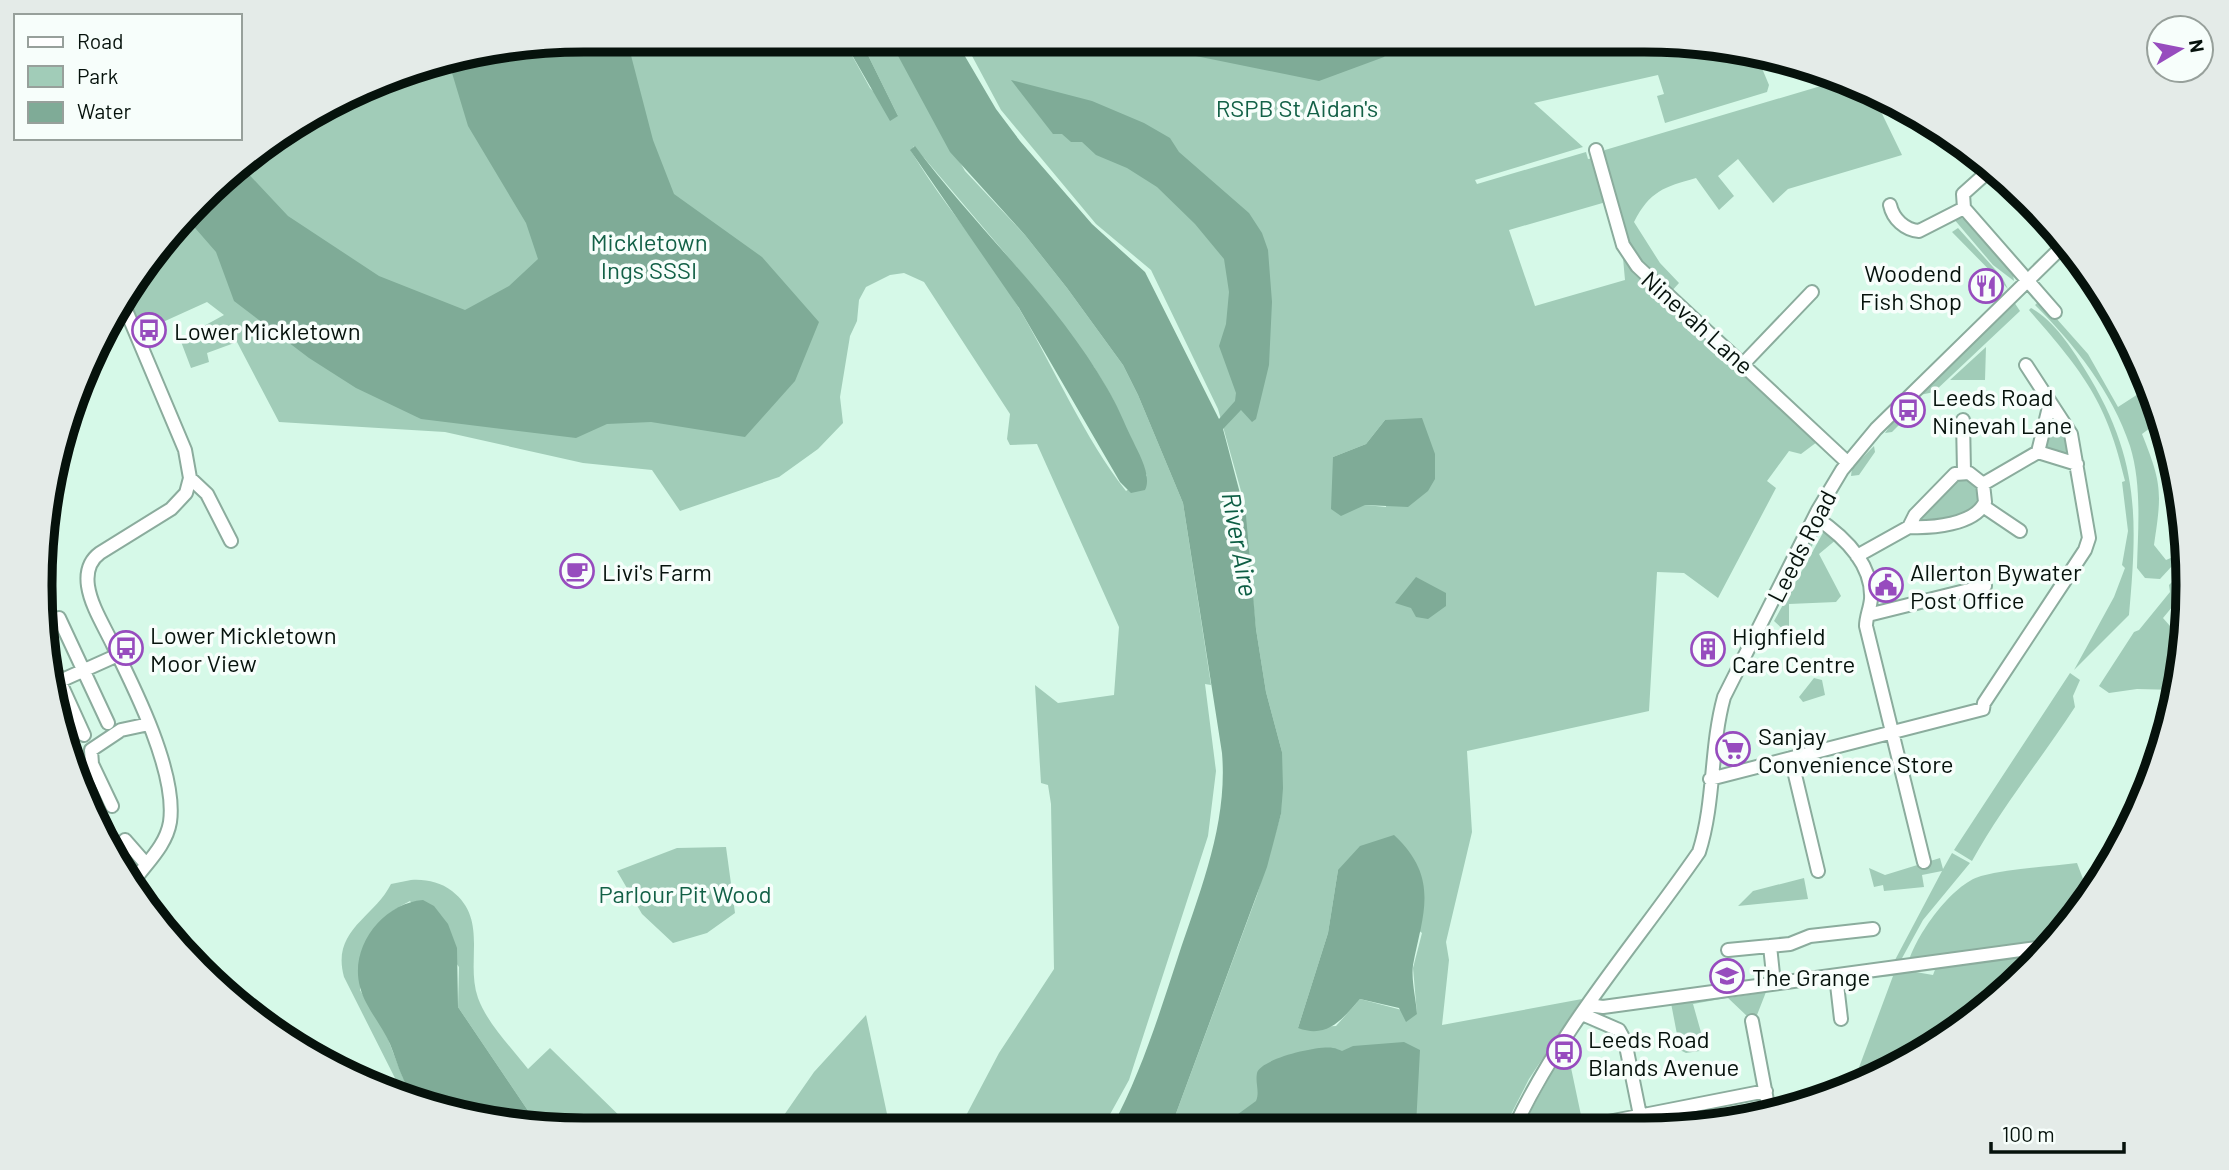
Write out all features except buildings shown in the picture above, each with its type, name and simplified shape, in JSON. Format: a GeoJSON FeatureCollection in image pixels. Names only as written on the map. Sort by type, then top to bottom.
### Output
{"type":"FeatureCollection","features":[{"type":"Feature","properties":{"kind":"street","name":"Ninevah Lane"},"geometry":{"type":"LineString","coordinates":[[1596,150],[1629,255],[1848,463]]}},
{"type":"Feature","properties":{"kind":"street"},"geometry":{"type":"LineString","coordinates":[[1983,176],[1963,194],[1964,208],[2055,312]]}},
{"type":"Feature","properties":{"kind":"street"},"geometry":{"type":"LineString","coordinates":[[1890,205],[1894,216],[1906,227],[1919,231],[1964,208]]}},
{"type":"Feature","properties":{"kind":"street","name":"Leeds Road"},"geometry":{"type":"LineString","coordinates":[[1519,1118],[1529,1097],[1585,1009],[1699,852],[1705,833],[1714,732],[1724,697],[1815,517],[1848,463],[1876,429],[2058,251]]}},
{"type":"Feature","properties":{"kind":"street"},"geometry":{"type":"LineString","coordinates":[[1744,363],[1812,292]]}},
{"type":"Feature","properties":{"kind":"street"},"geometry":{"type":"LineString","coordinates":[[127,313],[185,450],[190,478],[186,493],[172,509],[100,553],[91,562],[87,577],[90,597],[149,724],[166,780],[170,815],[164,840],[138,875]]}},
{"type":"Feature","properties":{"kind":"street"},"geometry":{"type":"LineString","coordinates":[[1710,779],[1983,709],[1983,703],[2060,589],[2085,550],[2089,538],[2071,434],[2026,365]]}},
{"type":"Feature","properties":{"kind":"street"},"geometry":{"type":"LineString","coordinates":[[1983,484],[2038,452],[2050,403]]}},
{"type":"Feature","properties":{"kind":"street"},"geometry":{"type":"LineString","coordinates":[[1963,420],[1964,472]]}},
{"type":"Feature","properties":{"kind":"street"},"geometry":{"type":"LineString","coordinates":[[2038,452],[2077,464]]}},
{"type":"Feature","properties":{"kind":"street"},"geometry":{"type":"LineString","coordinates":[[1857,556],[1909,527],[1924,528],[1970,517],[1983,506],[1986,495],[1983,484],[1976,476],[1964,472],[1948,478],[1915,515],[1909,527]]}},
{"type":"Feature","properties":{"kind":"street"},"geometry":{"type":"LineString","coordinates":[[190,478],[207,494],[231,541]]}},
{"type":"Feature","properties":{"kind":"street"},"geometry":{"type":"LineString","coordinates":[[1983,506],[2020,531]]}},
{"type":"Feature","properties":{"kind":"street"},"geometry":{"type":"LineString","coordinates":[[1815,517],[1842,535],[1857,556],[1870,587],[1866,626],[1924,862]]}},
{"type":"Feature","properties":{"kind":"street"},"geometry":{"type":"LineString","coordinates":[[1868,615],[1985,586]]}},
{"type":"Feature","properties":{"kind":"street"},"geometry":{"type":"LineString","coordinates":[[59,618],[108,723]]}},
{"type":"Feature","properties":{"kind":"street"},"geometry":{"type":"LineString","coordinates":[[61,680],[118,655]]}},
{"type":"Feature","properties":{"kind":"street"},"geometry":{"type":"LineString","coordinates":[[63,687],[84,736]]}},
{"type":"Feature","properties":{"kind":"street"},"geometry":{"type":"LineString","coordinates":[[112,806],[92,764],[91,750],[121,730],[149,724]]}},
{"type":"Feature","properties":{"kind":"street"},"geometry":{"type":"LineString","coordinates":[[1791,758],[1818,871]]}},
{"type":"Feature","properties":{"kind":"street"},"geometry":{"type":"LineString","coordinates":[[125,840],[146,864]]}},
{"type":"Feature","properties":{"kind":"street"},"geometry":{"type":"LineString","coordinates":[[1728,950],[1790,944],[1810,936],[1867,930],[1862,944]]}},
{"type":"Feature","properties":{"kind":"street"},"geometry":{"type":"LineString","coordinates":[[1770,946],[1774,984]]}},
{"type":"Feature","properties":{"kind":"street"},"geometry":{"type":"LineString","coordinates":[[1585,1009],[2033,949]]}},
{"type":"Feature","properties":{"kind":"street"},"geometry":{"type":"LineString","coordinates":[[1836,976],[1841,1019]]}},
{"type":"Feature","properties":{"kind":"street"},"geometry":{"type":"LineString","coordinates":[[1585,1009],[1619,1030],[1625,1041],[1641,1118]]}},
{"type":"Feature","properties":{"kind":"street"},"geometry":{"type":"LineString","coordinates":[[1752,1021],[1768,1102]]}},
{"type":"Feature","properties":{"kind":"street"},"geometry":{"type":"LineString","coordinates":[[1651,1118],[1766,1091]]}},
{"type":"Feature","properties":{"kind":"green space","name":"Mickletown Ings SSSI"},"geometry":{"type":"Polygon","coordinates":[[[585,52],[850,52],[870,88],[898,116],[866,52],[896,52],[965,171],[1025,235],[1123,365],[1183,503],[1211,685],[1205,684],[1216,771],[1208,836],[1129,1080],[1108,1118],[965,1118],[999,1053],[1054,969],[1051,804],[1048,785],[1041,783],[1035,685],[1058,703],[1114,695],[1119,627],[1037,444],[1010,445],[1007,439],[1010,414],[924,282],[904,273],[890,275],[866,287],[859,300],[857,321],[850,336],[840,397],[843,423],[818,449],[779,477],[680,511],[652,470],[583,463],[445,432],[279,422],[237,342],[207,353],[209,362],[191,368],[180,339],[224,315],[207,302],[143,331],[131,307],[163,261],[208,208],[289,142],[349,107],[381,93],[447,71],[515,57],[585,52]],[[914,146],[911,151],[1007,289],[1083,426],[1126,491],[1147,476],[1113,399],[1094,367],[1021,272],[914,146]]]}},
{"type":"Feature","properties":{"kind":"green space","name":"RSPB St Aidan's"},"geometry":{"type":"Polygon","coordinates":[[[970,52],[1644,52],[1714,57],[1761,66],[1769,85],[1767,92],[1665,123],[1657,96],[1664,94],[1658,75],[1534,103],[1583,147],[1475,180],[1477,184],[1586,152],[1588,159],[1594,158],[1606,202],[1509,230],[1535,306],[1625,280],[1623,258],[1817,442],[1801,454],[1789,451],[1767,481],[1776,488],[1718,598],[1684,573],[1657,572],[1649,711],[1467,751],[1472,832],[1446,942],[1449,960],[1442,1025],[1582,999],[1529,1079],[1509,1118],[1174,1118],[1257,895],[1281,814],[1282,752],[1266,692],[1256,629],[1241,491],[1218,409],[1151,270],[1096,224],[1001,110],[970,52]],[[1385,420],[1366,444],[1333,457],[1365,505],[1386,507],[1385,420]],[[1338,870],[1328,933],[1298,1028],[1336,1026],[1360,999],[1417,1014],[1413,968],[1422,933],[1338,870]]]}},
{"type":"Feature","properties":{"kind":"green space"},"geometry":{"type":"Polygon","coordinates":[[[1825,85],[1878,106],[1902,155],[1788,189],[1773,203],[1738,159],[1718,176],[1734,196],[1719,210],[1696,178],[1659,192],[1646,203],[1634,222],[1660,263],[1679,283],[1670,293],[1630,252],[1602,153],[1825,85]]]}},
{"type":"Feature","properties":{"kind":"green space"},"geometry":{"type":"Polygon","coordinates":[[[1953,218],[1965,219],[2013,274],[2014,281],[1993,265],[1953,218]]]}},
{"type":"Feature","properties":{"kind":"green space"},"geometry":{"type":"Polygon","coordinates":[[[1958,228],[2002,277],[2008,289],[1952,232],[1958,228]]]}},
{"type":"Feature","properties":{"kind":"green space"},"geometry":{"type":"Polygon","coordinates":[[[2040,300],[2088,354],[2118,407],[2140,393],[2152,427],[2142,434],[2157,477],[2158,488],[2154,545],[2166,560],[2175,556],[2175,562],[2160,579],[2145,578],[2137,568],[2136,476],[2130,446],[2122,426],[2091,370],[2035,305],[2040,300]]]}},
{"type":"Feature","properties":{"kind":"green space"},"geometry":{"type":"Polygon","coordinates":[[[2014,302],[2020,311],[1934,392],[1920,395],[2014,302]]]}},
{"type":"Feature","properties":{"kind":"green space"},"geometry":{"type":"Polygon","coordinates":[[[2031,308],[2047,319],[2061,335],[2102,400],[2116,430],[2130,487],[2134,547],[2129,615],[2074,670],[2114,597],[2125,568],[2122,565],[2128,531],[2122,482],[2125,481],[2101,408],[2078,370],[2029,310],[2031,308]]]}},
{"type":"Feature","properties":{"kind":"green space"},"geometry":{"type":"Polygon","coordinates":[[[1986,347],[1985,380],[1950,380],[1986,347]]]}},
{"type":"Feature","properties":{"kind":"green space"},"geometry":{"type":"Polygon","coordinates":[[[1912,406],[1915,409],[1892,432],[1885,433],[1894,420],[1912,406]]]}},
{"type":"Feature","properties":{"kind":"green space"},"geometry":{"type":"Polygon","coordinates":[[[2051,420],[2056,420],[2068,435],[2066,455],[2043,448],[2051,420]]]}},
{"type":"Feature","properties":{"kind":"green space"},"geometry":{"type":"Polygon","coordinates":[[[1874,446],[1875,452],[1859,475],[1851,476],[1852,468],[1874,446]]]}},
{"type":"Feature","properties":{"kind":"green space"},"geometry":{"type":"Polygon","coordinates":[[[1962,475],[1978,482],[1982,500],[1970,514],[1924,525],[1918,521],[1919,516],[1962,475]]]}},
{"type":"Feature","properties":{"kind":"green space"},"geometry":{"type":"Polygon","coordinates":[[[1817,528],[1821,530],[1771,619],[1769,618],[1817,528]]]}},
{"type":"Feature","properties":{"kind":"green space"},"geometry":{"type":"Polygon","coordinates":[[[1824,531],[1837,539],[1819,554],[1841,596],[1836,602],[1789,604],[1789,635],[1774,621],[1824,531]]]}},
{"type":"Feature","properties":{"kind":"green space"},"geometry":{"type":"Polygon","coordinates":[[[2176,578],[2175,603],[2163,618],[2174,631],[2166,690],[2137,689],[2109,693],[2099,686],[2134,632],[2139,630],[2170,592],[2169,585],[2176,578]]]}},
{"type":"Feature","properties":{"kind":"green space"},"geometry":{"type":"Polygon","coordinates":[[[2070,673],[2080,680],[2073,696],[2075,707],[1972,861],[1954,850],[2070,673]]]}},
{"type":"Feature","properties":{"kind":"green space"},"geometry":{"type":"Polygon","coordinates":[[[1814,678],[1822,680],[1825,695],[1803,702],[1799,697],[1814,678]]]}},
{"type":"Feature","properties":{"kind":"green space","name":"Parlour Pit Wood"},"geometry":{"type":"Polygon","coordinates":[[[726,847],[735,913],[707,933],[673,943],[642,914],[617,871],[677,848],[726,847]]]}},
{"type":"Feature","properties":{"kind":"green space"},"geometry":{"type":"Polygon","coordinates":[[[1952,853],[1970,863],[1923,920],[1901,960],[1895,960],[1942,871],[1922,875],[1924,887],[1884,891],[1883,885],[1874,887],[1869,868],[1885,875],[1940,858],[1943,869],[1952,853]]]}},
{"type":"Feature","properties":{"kind":"green space"},"geometry":{"type":"Polygon","coordinates":[[[2077,863],[2085,884],[2021,962],[1995,985],[1940,1028],[1880,1063],[1857,1073],[1893,976],[1858,978],[1904,970],[1933,975],[1936,967],[1908,964],[1918,940],[1936,912],[1958,889],[1970,881],[2005,871],[2077,863]]]}},
{"type":"Feature","properties":{"kind":"green space"},"geometry":{"type":"Polygon","coordinates":[[[1804,878],[1808,899],[1738,906],[1753,891],[1804,878]]]}},
{"type":"Feature","properties":{"kind":"green space"},"geometry":{"type":"Polygon","coordinates":[[[411,880],[443,885],[463,902],[473,928],[478,998],[493,1026],[528,1069],[550,1048],[622,1118],[530,1114],[458,1007],[459,967],[410,901],[384,918],[377,927],[368,948],[360,990],[386,1034],[403,1078],[410,1087],[397,1083],[344,977],[342,961],[343,947],[349,936],[391,884],[411,880]]]}},
{"type":"Feature","properties":{"kind":"green space"},"geometry":{"type":"Polygon","coordinates":[[[1766,992],[1757,1015],[1748,1017],[1728,998],[1766,992]]]}},
{"type":"Feature","properties":{"kind":"green space"},"geometry":{"type":"Polygon","coordinates":[[[1726,995],[1726,998],[1693,1004],[1706,1050],[1686,1053],[1680,1050],[1671,1003],[1726,995]]]}},
{"type":"Feature","properties":{"kind":"green space"},"geometry":{"type":"Polygon","coordinates":[[[866,1015],[888,1118],[782,1118],[814,1072],[866,1015]]]}},
{"type":"Feature","properties":{"kind":"green space"},"geometry":{"type":"Polygon","coordinates":[[[1561,1056],[1570,1063],[1582,1118],[1528,1116],[1561,1056]]]}},
{"type":"Feature","properties":{"kind":"water"},"geometry":{"type":"Polygon","coordinates":[[[630,52],[653,140],[674,194],[762,257],[819,322],[795,381],[745,437],[651,422],[607,424],[576,438],[421,419],[356,388],[309,358],[234,301],[216,252],[193,225],[208,208],[248,174],[288,216],[379,276],[465,310],[509,286],[538,259],[526,223],[468,126],[451,70],[515,57],[630,52]]]}},
{"type":"Feature","properties":{"kind":"water"},"geometry":{"type":"Polygon","coordinates":[[[850,52],[866,52],[898,116],[890,121],[850,52]]]}},
{"type":"Feature","properties":{"kind":"water","name":"River Aire"},"geometry":{"type":"Polygon","coordinates":[[[896,52],[962,52],[996,109],[1020,141],[1092,224],[1145,272],[1219,419],[1235,401],[1236,393],[1219,346],[1226,324],[1229,292],[1224,259],[1195,224],[1157,187],[1127,168],[1096,155],[1082,142],[1071,142],[1062,134],[1053,134],[1011,80],[1092,101],[1144,123],[1170,138],[1179,152],[1249,213],[1262,233],[1268,250],[1272,302],[1269,365],[1256,419],[1252,422],[1241,410],[1223,429],[1246,516],[1256,629],[1266,692],[1282,752],[1281,814],[1267,867],[1174,1118],[1116,1118],[1141,1065],[1164,1000],[1203,882],[1221,806],[1222,753],[1183,503],[1123,365],[1025,235],[950,152],[896,52]]]}},
{"type":"Feature","properties":{"kind":"water"},"geometry":{"type":"Polygon","coordinates":[[[1179,52],[1388,52],[1384,57],[1319,81],[1179,52]]]}},
{"type":"Feature","properties":{"kind":"water"},"geometry":{"type":"Polygon","coordinates":[[[915,146],[1039,293],[1086,355],[1114,401],[1141,459],[1147,478],[1145,490],[1131,493],[1120,482],[1019,308],[910,150],[915,146]]]}},
{"type":"Feature","properties":{"kind":"water"},"geometry":{"type":"Polygon","coordinates":[[[1422,418],[1435,454],[1435,479],[1428,491],[1408,507],[1365,505],[1341,516],[1331,509],[1333,457],[1366,444],[1385,420],[1422,418]]]}},
{"type":"Feature","properties":{"kind":"water"},"geometry":{"type":"Polygon","coordinates":[[[1416,577],[1446,593],[1446,606],[1428,619],[1416,617],[1411,608],[1395,603],[1416,577]]]}},
{"type":"Feature","properties":{"kind":"water"},"geometry":{"type":"Polygon","coordinates":[[[1394,835],[1418,866],[1423,881],[1424,912],[1413,965],[1417,1014],[1406,1022],[1399,1008],[1360,999],[1340,1020],[1326,1029],[1309,1031],[1298,1028],[1328,933],[1338,870],[1360,846],[1394,835]]]}},
{"type":"Feature","properties":{"kind":"water"},"geometry":{"type":"Polygon","coordinates":[[[423,900],[434,906],[448,924],[457,948],[458,1007],[530,1114],[447,1099],[408,1087],[402,1077],[387,1037],[362,994],[358,972],[360,957],[372,930],[395,909],[423,900]]]}},
{"type":"Feature","properties":{"kind":"water"},"geometry":{"type":"Polygon","coordinates":[[[1404,1042],[1420,1050],[1416,1118],[1234,1118],[1256,1101],[1257,1073],[1268,1063],[1291,1054],[1316,1049],[1334,1048],[1342,1051],[1353,1046],[1404,1042]]]}},
{"type":"Feature","properties":{"kind":"place","name":"Woodend Fish Shop"},"geometry":{"type":"Point","coordinates":[1986,286]}},
{"type":"Feature","properties":{"kind":"place","name":"Lower Mickletown"},"geometry":{"type":"Point","coordinates":[149,330]}},
{"type":"Feature","properties":{"kind":"place","name":"Leeds Road Ninevah Lane"},"geometry":{"type":"Point","coordinates":[1908,410]}},
{"type":"Feature","properties":{"kind":"place","name":"Livi's Farm"},"geometry":{"type":"Point","coordinates":[577,571]}},
{"type":"Feature","properties":{"kind":"place","name":"Allerton Bywater Post Office"},"geometry":{"type":"Point","coordinates":[1886,585]}},
{"type":"Feature","properties":{"kind":"place","name":"Lower Mickletown Moor View"},"geometry":{"type":"Point","coordinates":[126,648]}},
{"type":"Feature","properties":{"kind":"place","name":"Highfield Care Centre"},"geometry":{"type":"Point","coordinates":[1708,649]}},
{"type":"Feature","properties":{"kind":"place","name":"Sanjay Convenience Store"},"geometry":{"type":"Point","coordinates":[1733,749]}},
{"type":"Feature","properties":{"kind":"place","name":"The Grange"},"geometry":{"type":"Point","coordinates":[1727,976]}},
{"type":"Feature","properties":{"kind":"place","name":"Leeds Road Blands Avenue"},"geometry":{"type":"Point","coordinates":[1564,1052]}}]}
